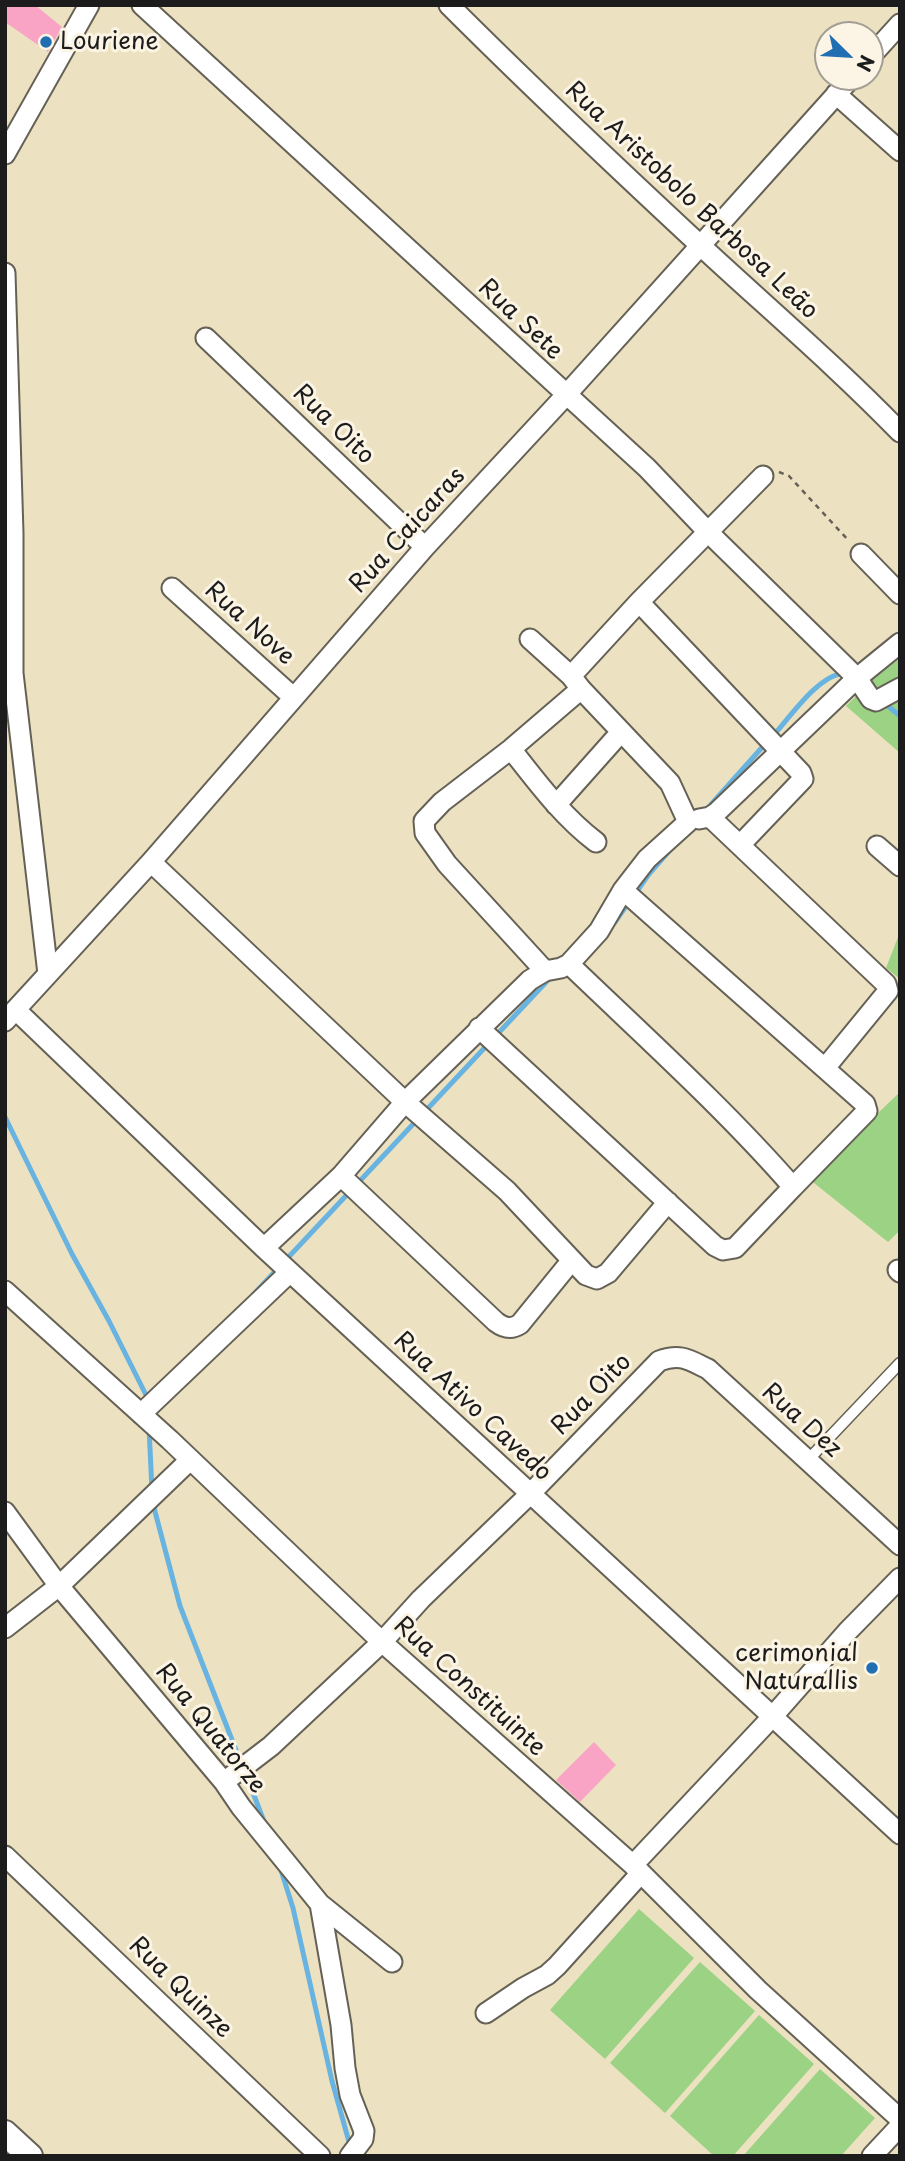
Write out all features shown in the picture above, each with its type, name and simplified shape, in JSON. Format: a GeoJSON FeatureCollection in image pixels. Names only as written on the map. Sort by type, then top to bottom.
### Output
{"type":"FeatureCollection","features":[{"type":"Feature","properties":{"kind":"street"},"geometry":{"type":"LineString","coordinates":[[5,153],[89,5]]}},
{"type":"Feature","properties":{"kind":"street","name":"Rua Sete"},"geometry":{"type":"LineString","coordinates":[[142,5],[647,468],[708,532],[857,678],[871,699],[876,701],[900,688]]}},
{"type":"Feature","properties":{"kind":"street","name":"Rua Aristobolo Barbosa Leão"},"geometry":{"type":"LineString","coordinates":[[449,5],[701,246],[852,383],[900,432]]}},
{"type":"Feature","properties":{"kind":"street"},"geometry":{"type":"LineString","coordinates":[[884,42],[900,24]]}},
{"type":"Feature","properties":{"kind":"street","name":"Rua Caicaras"},"geometry":{"type":"LineString","coordinates":[[11,1016],[151,862],[425,547],[566,395],[839,91]]}},
{"type":"Feature","properties":{"kind":"street"},"geometry":{"type":"LineString","coordinates":[[836,94],[900,151]]}},
{"type":"Feature","properties":{"kind":"street"},"geometry":{"type":"LineString","coordinates":[[5,273],[13,533],[13,673],[48,974]]}},
{"type":"Feature","properties":{"kind":"street","name":"Rua Oito"},"geometry":{"type":"LineString","coordinates":[[206,338],[425,547]]}},
{"type":"Feature","properties":{"kind":"street"},"geometry":{"type":"LineString","coordinates":[[545,971],[447,864],[425,833],[424,821],[442,802],[511,749],[576,683],[639,602],[763,476]]}},
{"type":"Feature","properties":{"kind":"street"},"geometry":{"type":"LineString","coordinates":[[861,554],[900,594]]}},
{"type":"Feature","properties":{"kind":"street","name":"Rua Nove"},"geometry":{"type":"LineString","coordinates":[[172,588],[293,697]]}},
{"type":"Feature","properties":{"kind":"street"},"geometry":{"type":"LineString","coordinates":[[639,602],[801,773],[803,779],[740,845]]}},
{"type":"Feature","properties":{"kind":"street"},"geometry":{"type":"LineString","coordinates":[[530,639],[576,683],[670,783],[688,822]]}},
{"type":"Feature","properties":{"kind":"street"},"geometry":{"type":"LineString","coordinates":[[264,1248],[341,1176],[405,1102],[530,980],[545,971],[569,964],[599,931],[623,890],[647,859],[688,822],[710,817],[857,678],[900,643]]}},
{"type":"Feature","properties":{"kind":"street"},"geometry":{"type":"LineString","coordinates":[[556,805],[621,732]]}},
{"type":"Feature","properties":{"kind":"street"},"geometry":{"type":"LineString","coordinates":[[511,749],[556,805],[596,842]]}},
{"type":"Feature","properties":{"kind":"street"},"geometry":{"type":"LineString","coordinates":[[710,817],[886,984],[888,991]]}},
{"type":"Feature","properties":{"kind":"street"},"geometry":{"type":"LineString","coordinates":[[877,846],[900,866]]}},
{"type":"Feature","properties":{"kind":"street"},"geometry":{"type":"LineString","coordinates":[[151,862],[405,1102],[507,1191],[586,1275],[602,1278],[667,1202]]}},
{"type":"Feature","properties":{"kind":"street"},"geometry":{"type":"LineString","coordinates":[[479,1028],[715,1245],[723,1250],[735,1248],[867,1111],[865,1104],[623,890]]}},
{"type":"Feature","properties":{"kind":"street"},"geometry":{"type":"LineString","coordinates":[[569,964],[771,1161],[793,1187]]}},
{"type":"Feature","properties":{"kind":"street"},"geometry":{"type":"LineString","coordinates":[[825,1068],[888,991],[900,970]]}},
{"type":"Feature","properties":{"kind":"street","name":"Rua Ativo Cavedo"},"geometry":{"type":"LineString","coordinates":[[11,1016],[900,1834]]}},
{"type":"Feature","properties":{"kind":"street"},"geometry":{"type":"LineString","coordinates":[[341,1176],[496,1322],[505,1327],[520,1324],[572,1260]]}},
{"type":"Feature","properties":{"kind":"street"},"geometry":{"type":"LineString","coordinates":[[147,1410],[290,1272]]}},
{"type":"Feature","properties":{"kind":"street","name":"Rua Constituinte"},"geometry":{"type":"LineString","coordinates":[[5,1291],[147,1410],[170,1440],[190,1460],[382,1642],[637,1869],[758,1990],[900,2119]]}},
{"type":"Feature","properties":{"kind":"street","name":"Rua Dez"},"geometry":{"type":"LineString","coordinates":[[659,1361],[673,1356],[684,1357],[708,1369],[900,1545]]}},
{"type":"Feature","properties":{"kind":"street","name":"Rua Oito"},"geometry":{"type":"LineString","coordinates":[[231,1778],[263,1753],[382,1642],[421,1599],[530,1494],[659,1361]]}},
{"type":"Feature","properties":{"kind":"street"},"geometry":{"type":"LineString","coordinates":[[5,1628],[59,1586],[190,1460]]}},
{"type":"Feature","properties":{"kind":"street","name":"Rua Quatorze"},"geometry":{"type":"LineString","coordinates":[[5,1512],[59,1586],[231,1778],[257,1825],[320,1904],[392,1962]]}},
{"type":"Feature","properties":{"kind":"street"},"geometry":{"type":"LineString","coordinates":[[486,2013],[557,1966],[637,1869],[847,1632],[900,1578]]}},
{"type":"Feature","properties":{"kind":"street","name":"Rua Quinze"},"geometry":{"type":"LineString","coordinates":[[5,1856],[320,2156]]}},
{"type":"Feature","properties":{"kind":"street"},"geometry":{"type":"LineString","coordinates":[[320,1904],[350,2095],[364,2131],[363,2139],[354,2152]]}},
{"type":"Feature","properties":{"kind":"street"},"geometry":{"type":"LineString","coordinates":[[872,2156],[900,2126]]}},
{"type":"Feature","properties":{"kind":"street"},"geometry":{"type":"LineString","coordinates":[[5,2133],[30,2156]]}},
{"type":"Feature","properties":{"kind":"lane"},"geometry":{"type":"LineString","coordinates":[[808,1460],[900,1363]]}},
{"type":"Feature","properties":{"kind":"path"},"geometry":{"type":"LineString","coordinates":[[763,476],[774,471],[789,476],[861,554]]}},
{"type":"Feature","properties":{"kind":"green space"},"geometry":{"type":"Polygon","coordinates":[[[900,653],[900,753],[846,706],[900,653]]]}},
{"type":"Feature","properties":{"kind":"green space"},"geometry":{"type":"Polygon","coordinates":[[[900,932],[900,979],[886,968],[900,932]]]}},
{"type":"Feature","properties":{"kind":"green space"},"geometry":{"type":"Polygon","coordinates":[[[900,1092],[900,1230],[888,1242],[809,1179],[900,1092]]]}},
{"type":"Feature","properties":{"kind":"green space"},"geometry":{"type":"Polygon","coordinates":[[[639,1909],[694,1958],[605,2059],[550,2010],[639,1909]]]}},
{"type":"Feature","properties":{"kind":"green space"},"geometry":{"type":"Polygon","coordinates":[[[700,1962],[755,2011],[665,2113],[610,2063],[700,1962]]]}},
{"type":"Feature","properties":{"kind":"green space"},"geometry":{"type":"Polygon","coordinates":[[[759,2015],[814,2064],[733,2156],[714,2156],[670,2116],[759,2015]]]}},
{"type":"Feature","properties":{"kind":"green space"},"geometry":{"type":"Polygon","coordinates":[[[820,2069],[875,2118],[841,2156],[743,2156],[820,2069]]]}},
{"type":"Feature","properties":{"kind":"building","name":"Louriene"},"geometry":{"type":"Polygon","coordinates":[[[5,5],[35,5],[62,27],[48,52],[5,22],[5,5]]]}},
{"type":"Feature","properties":{"kind":"building"},"geometry":{"type":"Polygon","coordinates":[[[594,1742],[616,1765],[580,1802],[556,1780],[594,1742]]]}},
{"type":"Feature","properties":{"kind":"waterway"},"geometry":{"type":"LineString","coordinates":[[773,736],[815,689],[835,675],[845,673]]}},
{"type":"Feature","properties":{"kind":"waterway"},"geometry":{"type":"LineString","coordinates":[[883,702],[900,716]]}},
{"type":"Feature","properties":{"kind":"waterway"},"geometry":{"type":"LineString","coordinates":[[707,809],[766,743]]}},
{"type":"Feature","properties":{"kind":"waterway"},"geometry":{"type":"LineString","coordinates":[[635,894],[670,850]]}},
{"type":"Feature","properties":{"kind":"waterway"},"geometry":{"type":"LineString","coordinates":[[615,922],[629,902]]}},
{"type":"Feature","properties":{"kind":"waterway"},"geometry":{"type":"LineString","coordinates":[[253,1295],[550,978]]}},
{"type":"Feature","properties":{"kind":"waterway"},"geometry":{"type":"LineString","coordinates":[[5,1117],[72,1254],[149,1401]]}},
{"type":"Feature","properties":{"kind":"waterway"},"geometry":{"type":"LineString","coordinates":[[149,1427],[152,1491]]}},
{"type":"Feature","properties":{"kind":"waterway"},"geometry":{"type":"LineString","coordinates":[[153,1504],[180,1606],[241,1763]]}},
{"type":"Feature","properties":{"kind":"waterway"},"geometry":{"type":"LineString","coordinates":[[245,1772],[265,1824]]}},
{"type":"Feature","properties":{"kind":"waterway"},"geometry":{"type":"LineString","coordinates":[[280,1867],[293,1908],[332,2081],[351,2149]]}},
{"type":"Feature","properties":{"kind":"place","name":"Louriene"},"geometry":{"type":"Point","coordinates":[46,42]}},
{"type":"Feature","properties":{"kind":"place","name":"cerimonial Naturallis"},"geometry":{"type":"Point","coordinates":[872,1668]}}]}
